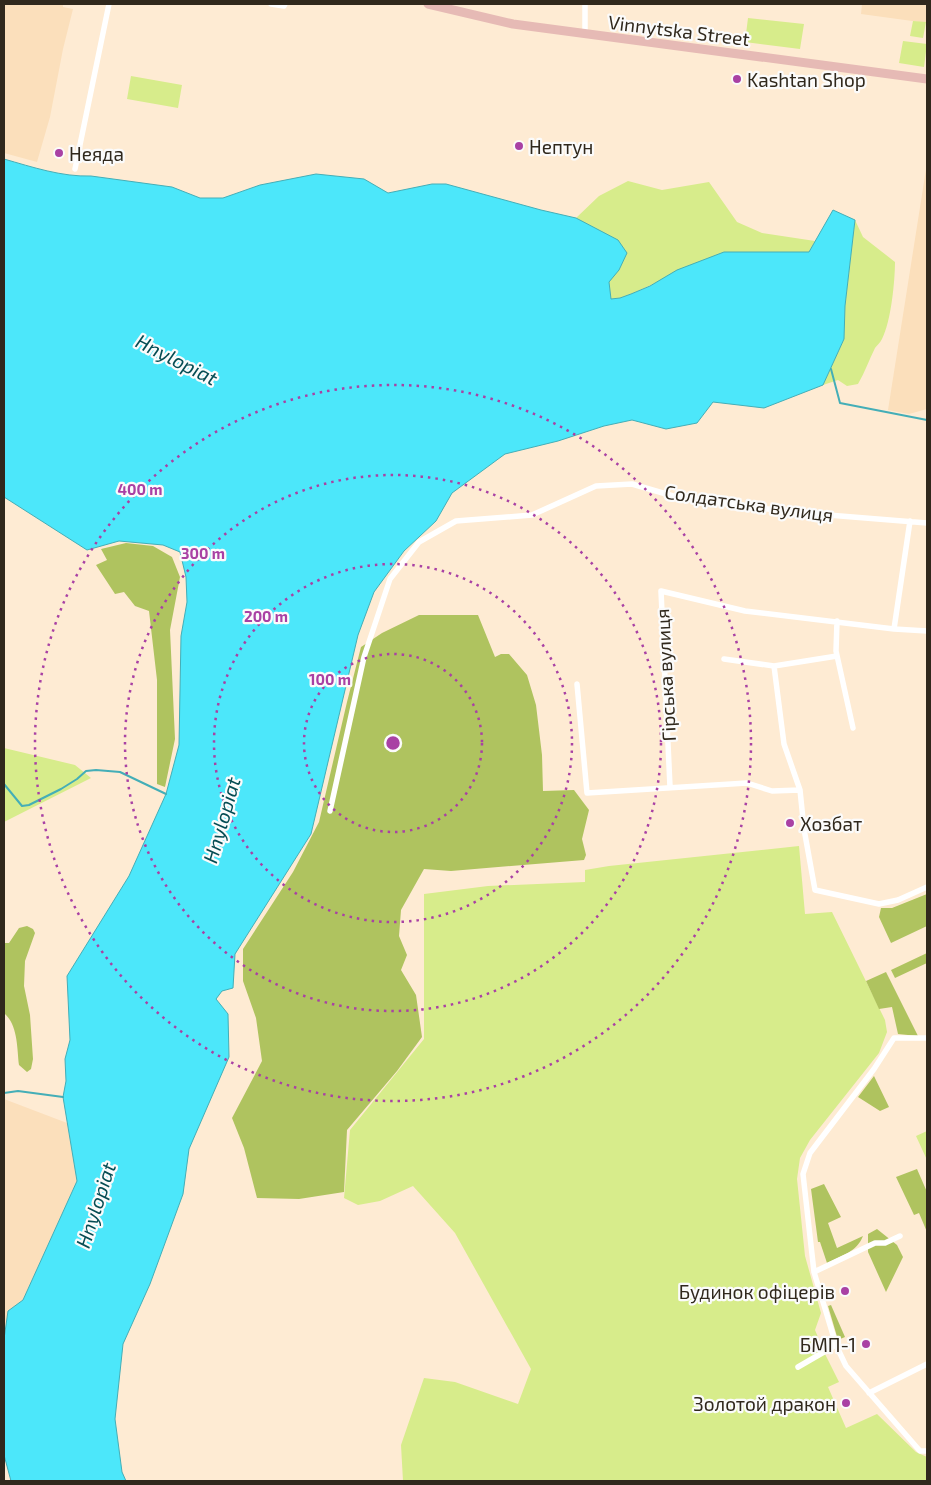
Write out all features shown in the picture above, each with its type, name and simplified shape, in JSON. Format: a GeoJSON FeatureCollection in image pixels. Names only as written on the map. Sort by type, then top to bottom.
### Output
{"type":"FeatureCollection","features":[{"type":"Feature","properties":{"kind":"main road","name":"Vinnytska Street"},"geometry":{"type":"LineString","coordinates":[[428,4],[513,24],[585,35],[927,79]]}},
{"type":"Feature","properties":{"kind":"street"},"geometry":{"type":"LineString","coordinates":[[75,169],[109,4]]}},
{"type":"Feature","properties":{"kind":"street"},"geometry":{"type":"LineString","coordinates":[[271,4],[285,5]]}},
{"type":"Feature","properties":{"kind":"street"},"geometry":{"type":"LineString","coordinates":[[585,4],[585,35]]}},
{"type":"Feature","properties":{"kind":"street","name":"Солдатська вулиця"},"geometry":{"type":"LineString","coordinates":[[330,811],[364,657],[390,579],[419,542],[456,521],[532,515],[596,486],[632,484],[680,498],[791,512],[927,523]]}},
{"type":"Feature","properties":{"kind":"street"},"geometry":{"type":"LineString","coordinates":[[894,629],[910,521]]}},
{"type":"Feature","properties":{"kind":"street","name":"Гірська вулиця"},"geometry":{"type":"LineString","coordinates":[[670,787],[661,591],[745,611],[894,629],[927,631]]}},
{"type":"Feature","properties":{"kind":"street"},"geometry":{"type":"LineString","coordinates":[[838,621],[837,656],[853,728]]}},
{"type":"Feature","properties":{"kind":"street"},"geometry":{"type":"LineString","coordinates":[[724,659],[774,666],[837,656]]}},
{"type":"Feature","properties":{"kind":"street"},"geometry":{"type":"LineString","coordinates":[[774,666],[784,744],[800,790],[804,828],[815,890],[879,904],[898,900],[927,887]]}},
{"type":"Feature","properties":{"kind":"street"},"geometry":{"type":"LineString","coordinates":[[576,684],[587,793],[747,783],[772,791],[800,790]]}},
{"type":"Feature","properties":{"kind":"street"},"geometry":{"type":"LineString","coordinates":[[927,1038],[894,1038],[874,1069],[810,1153],[803,1174],[814,1272],[836,1345],[846,1366],[869,1393],[920,1451],[927,1451]]}},
{"type":"Feature","properties":{"kind":"street"},"geometry":{"type":"LineString","coordinates":[[814,1272],[875,1243],[885,1242],[900,1236]]}},
{"type":"Feature","properties":{"kind":"street"},"geometry":{"type":"LineString","coordinates":[[798,1367],[836,1345]]}},
{"type":"Feature","properties":{"kind":"street"},"geometry":{"type":"LineString","coordinates":[[869,1393],[927,1364]]}},
{"type":"Feature","properties":{"kind":"shaded area"},"geometry":{"type":"Polygon","coordinates":[[[4,4],[63,4],[63,7],[73,9],[50,117],[37,162],[4,153],[4,4]]]}},
{"type":"Feature","properties":{"kind":"shaded area"},"geometry":{"type":"Polygon","coordinates":[[[862,4],[927,4],[927,23],[861,14],[862,4]]]}},
{"type":"Feature","properties":{"kind":"shaded area"},"geometry":{"type":"Polygon","coordinates":[[[927,163],[927,409],[909,414],[888,410],[927,163]]]}},
{"type":"Feature","properties":{"kind":"shaded area"},"geometry":{"type":"Polygon","coordinates":[[[4,1099],[67,1123],[77,1181],[23,1300],[8,1311],[4,1338],[4,1099]]]}},
{"type":"Feature","properties":{"kind":"green space"},"geometry":{"type":"Polygon","coordinates":[[[748,18],[804,24],[800,49],[745,42],[748,18]]]}},
{"type":"Feature","properties":{"kind":"green space"},"geometry":{"type":"Polygon","coordinates":[[[913,21],[926,22],[923,38],[910,36],[913,21]]]}},
{"type":"Feature","properties":{"kind":"green space"},"geometry":{"type":"Polygon","coordinates":[[[903,41],[927,44],[924,67],[899,63],[903,41]]]}},
{"type":"Feature","properties":{"kind":"green space"},"geometry":{"type":"Polygon","coordinates":[[[131,76],[182,85],[178,108],[127,99],[131,76]]]}},
{"type":"Feature","properties":{"kind":"green space"},"geometry":{"type":"Polygon","coordinates":[[[628,181],[662,190],[709,182],[737,222],[762,233],[815,241],[809,252],[724,252],[631,294],[611,299],[609,282],[576,218],[599,196],[628,181]]]}},
{"type":"Feature","properties":{"kind":"green space"},"geometry":{"type":"Polygon","coordinates":[[[855,220],[863,237],[895,262],[890,312],[882,339],[875,348],[858,384],[847,386],[838,380],[823,385],[844,339],[845,306],[855,220]]]}},
{"type":"Feature","properties":{"kind":"green space"},"geometry":{"type":"Polygon","coordinates":[[[126,543],[153,546],[172,557],[180,577],[170,630],[175,739],[165,787],[157,784],[157,680],[149,611],[135,606],[124,592],[115,594],[96,565],[107,560],[101,549],[126,543]]]}},
{"type":"Feature","properties":{"kind":"green space"},"geometry":{"type":"Polygon","coordinates":[[[419,615],[478,615],[495,657],[501,654],[509,654],[527,675],[536,705],[542,755],[543,791],[574,790],[589,810],[582,839],[586,855],[584,860],[451,871],[424,869],[401,910],[399,936],[407,955],[401,970],[416,995],[422,1037],[397,1071],[347,1130],[344,1192],[299,1199],[257,1198],[244,1148],[232,1118],[262,1061],[256,1018],[243,981],[243,949],[293,872],[319,822],[361,647],[382,633],[419,615]]]}},
{"type":"Feature","properties":{"kind":"green space"},"geometry":{"type":"Polygon","coordinates":[[[4,748],[75,765],[91,778],[4,822],[4,748]]]}},
{"type":"Feature","properties":{"kind":"green space"},"geometry":{"type":"Polygon","coordinates":[[[799,846],[805,914],[832,912],[885,1020],[887,1032],[879,1053],[810,1140],[800,1158],[797,1179],[805,1256],[821,1313],[815,1330],[839,1382],[828,1387],[846,1428],[877,1414],[916,1452],[927,1457],[927,1481],[403,1481],[401,1445],[424,1378],[455,1382],[518,1404],[531,1369],[455,1233],[413,1186],[380,1201],[358,1205],[344,1198],[350,1130],[424,1039],[424,894],[488,886],[585,882],[585,870],[799,846]]]}},
{"type":"Feature","properties":{"kind":"green space"},"geometry":{"type":"Polygon","coordinates":[[[927,894],[927,926],[891,943],[879,917],[881,908],[892,908],[927,894]]]}},
{"type":"Feature","properties":{"kind":"green space"},"geometry":{"type":"Polygon","coordinates":[[[27,926],[33,929],[35,933],[25,961],[24,986],[30,1015],[33,1059],[31,1069],[27,1072],[19,1065],[14,1030],[9,1018],[4,1013],[4,943],[9,943],[19,928],[27,926]]]}},
{"type":"Feature","properties":{"kind":"green space"},"geometry":{"type":"Polygon","coordinates":[[[927,953],[927,963],[895,978],[891,970],[927,953]]]}},
{"type":"Feature","properties":{"kind":"green space"},"geometry":{"type":"Polygon","coordinates":[[[886,972],[918,1036],[898,1034],[892,1007],[879,1009],[866,981],[886,972]]]}},
{"type":"Feature","properties":{"kind":"green space"},"geometry":{"type":"Polygon","coordinates":[[[874,1076],[889,1107],[880,1111],[858,1097],[874,1076]]]}},
{"type":"Feature","properties":{"kind":"green space"},"geometry":{"type":"Polygon","coordinates":[[[927,1131],[927,1160],[916,1136],[927,1131]]]}},
{"type":"Feature","properties":{"kind":"green space"},"geometry":{"type":"Polygon","coordinates":[[[917,1169],[927,1192],[927,1232],[919,1213],[914,1215],[896,1177],[917,1169]]]}},
{"type":"Feature","properties":{"kind":"green space"},"geometry":{"type":"Polygon","coordinates":[[[824,1184],[841,1217],[828,1223],[837,1248],[863,1236],[853,1250],[827,1263],[820,1242],[818,1242],[811,1189],[824,1184]]]}},
{"type":"Feature","properties":{"kind":"green space"},"geometry":{"type":"Polygon","coordinates":[[[877,1229],[897,1245],[903,1257],[886,1292],[868,1252],[868,1234],[877,1229]]]}},
{"type":"Feature","properties":{"kind":"green space"},"geometry":{"type":"Polygon","coordinates":[[[831,1305],[845,1337],[838,1340],[828,1306],[831,1305]]]}},
{"type":"Feature","properties":{"kind":"water","name":"Hnylopiat"},"geometry":{"type":"Polygon","coordinates":[[[4,159],[58,173],[172,187],[200,198],[223,198],[260,185],[316,174],[364,179],[388,193],[432,184],[446,184],[576,218],[618,240],[627,253],[619,270],[609,282],[611,299],[631,294],[650,286],[677,270],[724,252],[809,252],[833,210],[855,220],[845,306],[844,339],[823,385],[764,408],[713,402],[697,423],[666,429],[632,420],[505,454],[452,493],[436,521],[404,551],[374,592],[358,635],[311,834],[235,954],[233,988],[222,991],[216,999],[228,1014],[229,1057],[189,1149],[183,1194],[150,1284],[123,1344],[115,1419],[122,1472],[126,1481],[11,1481],[4,1455],[4,1339],[8,1311],[23,1300],[77,1181],[63,1097],[66,1081],[65,1059],[70,1040],[67,976],[129,876],[166,794],[179,745],[181,636],[187,602],[186,577],[180,552],[163,545],[119,541],[87,550],[4,497],[4,159]]]}},
{"type":"Feature","properties":{"kind":"waterway"},"geometry":{"type":"LineString","coordinates":[[831,369],[840,403],[927,420]]}},
{"type":"Feature","properties":{"kind":"waterway"},"geometry":{"type":"LineString","coordinates":[[4,784],[22,806],[29,805],[61,789],[86,771],[96,770],[120,772],[166,794]]}},
{"type":"Feature","properties":{"kind":"waterway"},"geometry":{"type":"LineString","coordinates":[[4,1093],[18,1091],[63,1097]]}},
{"type":"Feature","properties":{"kind":"place","name":"Kashtan Shop"},"geometry":{"type":"Point","coordinates":[737,79]}},
{"type":"Feature","properties":{"kind":"place","name":"Нептун"},"geometry":{"type":"Point","coordinates":[519,146]}},
{"type":"Feature","properties":{"kind":"place","name":"Неяда"},"geometry":{"type":"Point","coordinates":[59,153]}},
{"type":"Feature","properties":{"kind":"place","name":"Хозбат"},"geometry":{"type":"Point","coordinates":[790,823]}},
{"type":"Feature","properties":{"kind":"place","name":"Будинок офіцерів"},"geometry":{"type":"Point","coordinates":[845,1291]}},
{"type":"Feature","properties":{"kind":"place","name":"БМП-1"},"geometry":{"type":"Point","coordinates":[866,1344]}},
{"type":"Feature","properties":{"kind":"place","name":"Золотой дракон"},"geometry":{"type":"Point","coordinates":[846,1403]}}]}
